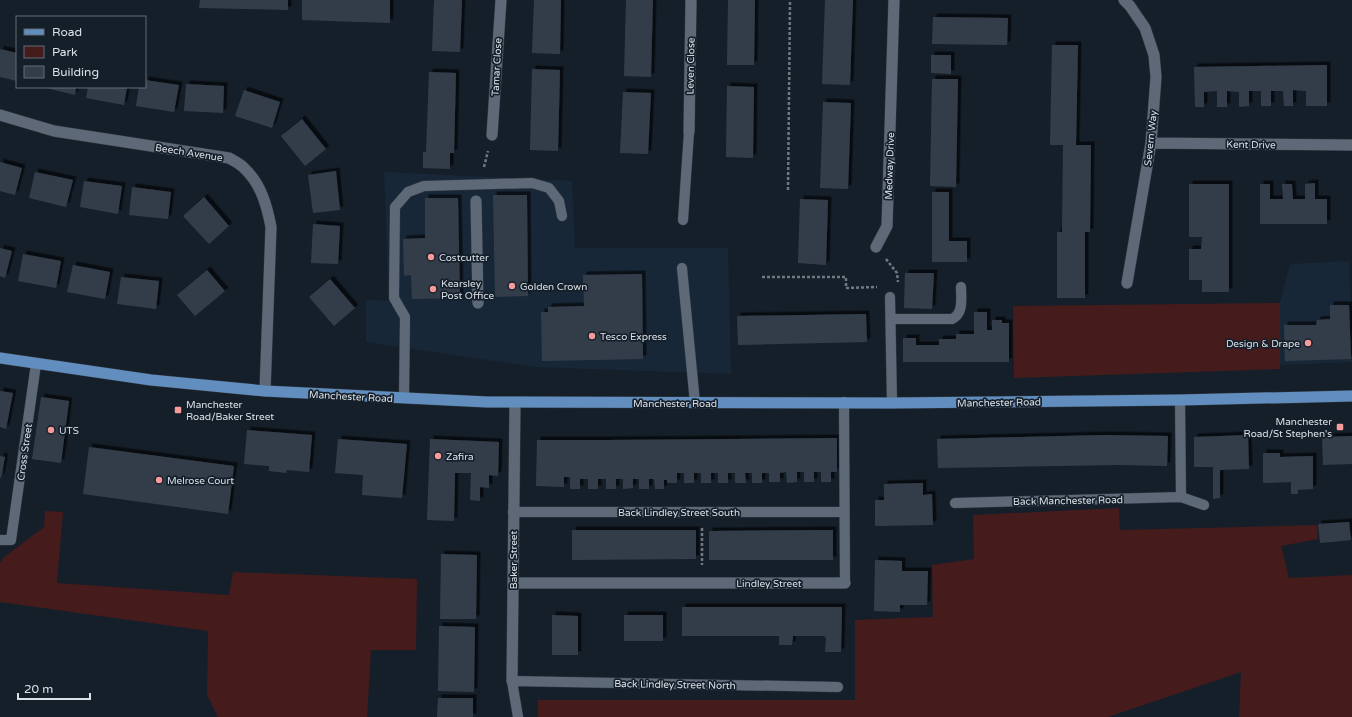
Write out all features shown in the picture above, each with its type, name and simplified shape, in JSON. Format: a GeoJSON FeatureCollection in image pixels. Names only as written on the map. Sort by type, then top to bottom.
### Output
{"type":"FeatureCollection","features":[{"type":"Feature","properties":{"kind":"main road","name":"Manchester Road"},"geometry":{"type":"LineString","coordinates":[[0,358],[151,380],[266,391],[515,403],[892,403],[1180,400],[1352,396]]}},
{"type":"Feature","properties":{"kind":"street","name":"Tamar Close"},"geometry":{"type":"LineString","coordinates":[[492,135],[500,0]]}},
{"type":"Feature","properties":{"kind":"street","name":"Leven Close"},"geometry":{"type":"LineString","coordinates":[[689,132],[691,0]]}},
{"type":"Feature","properties":{"kind":"street","name":"Medway Drive"},"geometry":{"type":"LineString","coordinates":[[876,247],[887,226],[894,0]]}},
{"type":"Feature","properties":{"kind":"street","name":"Severn Way"},"geometry":{"type":"LineString","coordinates":[[1124,0],[1145,28],[1154,55],[1156,76],[1151,143],[1126,284]]}},
{"type":"Feature","properties":{"kind":"street","name":"Beech Avenue"},"geometry":{"type":"LineString","coordinates":[[0,115],[54,131],[229,158],[245,168],[257,184],[266,205],[272,227],[266,391]]}},
{"type":"Feature","properties":{"kind":"street","name":"Kent Drive"},"geometry":{"type":"LineString","coordinates":[[1151,143],[1352,145]]}},
{"type":"Feature","properties":{"kind":"street"},"geometry":{"type":"LineString","coordinates":[[476,201],[478,303]]}},
{"type":"Feature","properties":{"kind":"street","name":"Baker Street"},"geometry":{"type":"LineString","coordinates":[[512,681],[515,403]]}},
{"type":"Feature","properties":{"kind":"street","name":"Lindley Street"},"geometry":{"type":"LineString","coordinates":[[513,583],[845,583]]}},
{"type":"Feature","properties":{"kind":"lane"},"geometry":{"type":"LineString","coordinates":[[683,220],[689,132]]}},
{"type":"Feature","properties":{"kind":"lane"},"geometry":{"type":"LineString","coordinates":[[404,398],[405,317],[394,298],[395,207],[408,192],[424,186],[532,183],[549,188],[559,201],[562,216]]}},
{"type":"Feature","properties":{"kind":"lane"},"geometry":{"type":"LineString","coordinates":[[682,268],[695,403]]}},
{"type":"Feature","properties":{"kind":"lane"},"geometry":{"type":"LineString","coordinates":[[890,319],[952,319],[956,317],[961,310],[961,287]]}},
{"type":"Feature","properties":{"kind":"lane"},"geometry":{"type":"LineString","coordinates":[[890,297],[892,403]]}},
{"type":"Feature","properties":{"kind":"lane","name":"Cross Street"},"geometry":{"type":"LineString","coordinates":[[0,540],[11,540],[36,364]]}},
{"type":"Feature","properties":{"kind":"lane"},"geometry":{"type":"LineString","coordinates":[[1180,400],[1181,497]]}},
{"type":"Feature","properties":{"kind":"lane","name":"Lindley Street"},"geometry":{"type":"LineString","coordinates":[[844,402],[845,583]]}},
{"type":"Feature","properties":{"kind":"lane","name":"Back Manchester Road"},"geometry":{"type":"LineString","coordinates":[[955,503],[1181,497],[1204,505]]}},
{"type":"Feature","properties":{"kind":"lane","name":"Back Lindley Street South"},"geometry":{"type":"LineString","coordinates":[[513,512],[844,512]]}},
{"type":"Feature","properties":{"kind":"lane","name":"Back Lindley Street North"},"geometry":{"type":"LineString","coordinates":[[512,681],[838,687]]}},
{"type":"Feature","properties":{"kind":"lane","name":"Baker Street"},"geometry":{"type":"LineString","coordinates":[[512,681],[518,717]]}},
{"type":"Feature","properties":{"kind":"path"},"geometry":{"type":"LineString","coordinates":[[788,190],[790,0]]}},
{"type":"Feature","properties":{"kind":"path"},"geometry":{"type":"LineString","coordinates":[[762,277],[846,277],[846,288],[882,287],[890,297],[898,288],[897,272],[876,247]]}},
{"type":"Feature","properties":{"kind":"path"},"geometry":{"type":"LineString","coordinates":[[702,512],[702,583]]}},
{"type":"Feature","properties":{"kind":"shaded area"},"geometry":{"type":"Polygon","coordinates":[[[384,172],[572,181],[575,248],[728,248],[731,374],[535,367],[366,342],[366,300],[389,301],[384,172]]]}},
{"type":"Feature","properties":{"kind":"shaded area"},"geometry":{"type":"Polygon","coordinates":[[[1349,261],[1352,362],[1280,365],[1280,303],[1290,264],[1349,261]]]}},
{"type":"Feature","properties":{"kind":"green space"},"geometry":{"type":"Polygon","coordinates":[[[1280,303],[1280,369],[1014,378],[1013,306],[1280,303]]]}},
{"type":"Feature","properties":{"kind":"green space"},"geometry":{"type":"Polygon","coordinates":[[[1119,508],[1120,530],[1317,525],[1318,539],[1281,546],[1289,578],[1352,575],[1352,717],[1239,717],[1241,672],[1108,717],[538,717],[538,700],[855,700],[855,620],[933,617],[932,565],[974,559],[973,515],[1119,508]]]}},
{"type":"Feature","properties":{"kind":"green space"},"geometry":{"type":"Polygon","coordinates":[[[45,511],[63,512],[57,583],[229,595],[233,572],[417,579],[416,650],[371,650],[367,717],[218,717],[207,695],[208,631],[0,602],[0,563],[3,558],[44,527],[45,511]]]}},
{"type":"Feature","properties":{"kind":"building"},"geometry":{"type":"Polygon","coordinates":[[[200,0],[288,0],[288,10],[199,8],[200,0]]]}},
{"type":"Feature","properties":{"kind":"building"},"geometry":{"type":"Polygon","coordinates":[[[302,0],[390,0],[390,23],[302,20],[302,0]]]}},
{"type":"Feature","properties":{"kind":"building"},"geometry":{"type":"Polygon","coordinates":[[[434,0],[462,0],[460,52],[432,51],[434,0]]]}},
{"type":"Feature","properties":{"kind":"building"},"geometry":{"type":"Polygon","coordinates":[[[534,0],[561,0],[560,54],[532,53],[534,0]]]}},
{"type":"Feature","properties":{"kind":"building"},"geometry":{"type":"Polygon","coordinates":[[[626,0],[653,0],[651,77],[624,76],[626,0]]]}},
{"type":"Feature","properties":{"kind":"building"},"geometry":{"type":"Polygon","coordinates":[[[728,0],[755,0],[754,65],[727,65],[728,0]]]}},
{"type":"Feature","properties":{"kind":"building"},"geometry":{"type":"Polygon","coordinates":[[[825,0],[853,0],[850,85],[822,84],[825,0]]]}},
{"type":"Feature","properties":{"kind":"building"},"geometry":{"type":"Polygon","coordinates":[[[933,17],[1008,18],[1007,45],[932,44],[933,17]]]}},
{"type":"Feature","properties":{"kind":"building"},"geometry":{"type":"Polygon","coordinates":[[[1052,45],[1078,45],[1076,145],[1091,145],[1090,232],[1085,232],[1085,298],[1057,298],[1057,232],[1062,232],[1063,145],[1050,145],[1052,45]]]}},
{"type":"Feature","properties":{"kind":"building"},"geometry":{"type":"Polygon","coordinates":[[[0,49],[16,53],[16,81],[0,77],[0,49]]]}},
{"type":"Feature","properties":{"kind":"building"},"geometry":{"type":"Polygon","coordinates":[[[931,55],[951,55],[951,74],[931,73],[931,55]]]}},
{"type":"Feature","properties":{"kind":"building"},"geometry":{"type":"Polygon","coordinates":[[[1327,65],[1327,106],[1306,106],[1306,91],[1293,90],[1293,106],[1284,106],[1283,91],[1271,91],[1271,106],[1261,106],[1261,91],[1249,91],[1249,106],[1239,107],[1239,92],[1227,91],[1227,107],[1217,107],[1217,91],[1204,92],[1204,107],[1195,107],[1194,67],[1327,65]]]}},
{"type":"Feature","properties":{"kind":"building"},"geometry":{"type":"Polygon","coordinates":[[[532,69],[560,70],[558,151],[530,150],[532,69]]]}},
{"type":"Feature","properties":{"kind":"building"},"geometry":{"type":"Polygon","coordinates":[[[429,72],[456,73],[454,153],[450,153],[450,169],[423,168],[423,152],[426,152],[429,72]]]}},
{"type":"Feature","properties":{"kind":"building"},"geometry":{"type":"Polygon","coordinates":[[[932,79],[958,79],[956,187],[930,186],[932,79]]]}},
{"type":"Feature","properties":{"kind":"building"},"geometry":{"type":"Polygon","coordinates":[[[146,80],[179,85],[174,112],[136,106],[139,88],[146,88],[146,80]]]}},
{"type":"Feature","properties":{"kind":"building"},"geometry":{"type":"Polygon","coordinates":[[[186,84],[224,86],[223,113],[184,111],[186,84]]]}},
{"type":"Feature","properties":{"kind":"building"},"geometry":{"type":"Polygon","coordinates":[[[727,86],[754,87],[753,158],[726,157],[727,86]]]}},
{"type":"Feature","properties":{"kind":"building"},"geometry":{"type":"Polygon","coordinates":[[[46,88],[76,88],[75,95],[46,88]]]}},
{"type":"Feature","properties":{"kind":"building"},"geometry":{"type":"Polygon","coordinates":[[[88,88],[127,88],[124,105],[86,98],[88,88]]]}},
{"type":"Feature","properties":{"kind":"building"},"geometry":{"type":"Polygon","coordinates":[[[244,90],[280,102],[272,128],[235,116],[244,90]]]}},
{"type":"Feature","properties":{"kind":"building"},"geometry":{"type":"Polygon","coordinates":[[[623,92],[651,93],[648,154],[620,153],[623,92]]]}},
{"type":"Feature","properties":{"kind":"building"},"geometry":{"type":"Polygon","coordinates":[[[823,102],[851,103],[848,189],[820,188],[823,102]]]}},
{"type":"Feature","properties":{"kind":"building"},"geometry":{"type":"Polygon","coordinates":[[[302,119],[326,149],[305,166],[281,136],[302,119]]]}},
{"type":"Feature","properties":{"kind":"building"},"geometry":{"type":"Polygon","coordinates":[[[0,162],[22,168],[15,195],[0,191],[0,162]]]}},
{"type":"Feature","properties":{"kind":"building"},"geometry":{"type":"Polygon","coordinates":[[[336,171],[340,210],[313,213],[308,175],[336,171]]]}},
{"type":"Feature","properties":{"kind":"building"},"geometry":{"type":"Polygon","coordinates":[[[35,172],[73,180],[66,207],[29,198],[35,172]]]}},
{"type":"Feature","properties":{"kind":"building"},"geometry":{"type":"Polygon","coordinates":[[[84,181],[122,186],[118,214],[80,207],[84,181]]]}},
{"type":"Feature","properties":{"kind":"building"},"geometry":{"type":"Polygon","coordinates":[[[1315,183],[1315,199],[1327,199],[1327,224],[1260,224],[1260,184],[1270,184],[1270,199],[1283,199],[1282,184],[1292,184],[1293,199],[1305,199],[1305,184],[1315,183]]]}},
{"type":"Feature","properties":{"kind":"building"},"geometry":{"type":"Polygon","coordinates":[[[1189,184],[1229,184],[1229,292],[1202,292],[1202,280],[1189,280],[1189,249],[1201,249],[1202,237],[1189,237],[1189,184]]]}},
{"type":"Feature","properties":{"kind":"building"},"geometry":{"type":"Polygon","coordinates":[[[132,187],[171,192],[168,219],[129,215],[132,187]]]}},
{"type":"Feature","properties":{"kind":"building"},"geometry":{"type":"Polygon","coordinates":[[[932,192],[949,192],[949,241],[967,241],[967,262],[932,262],[932,192]]]}},
{"type":"Feature","properties":{"kind":"building"},"geometry":{"type":"Polygon","coordinates":[[[493,195],[527,195],[528,296],[495,297],[493,195]]]}},
{"type":"Feature","properties":{"kind":"building"},"geometry":{"type":"Polygon","coordinates":[[[204,197],[229,226],[209,244],[183,216],[204,197]]]}},
{"type":"Feature","properties":{"kind":"building","name":"Costcutter"},"geometry":{"type":"Polygon","coordinates":[[[425,198],[458,198],[460,298],[412,299],[411,275],[404,276],[403,239],[425,238],[425,198]]]}},
{"type":"Feature","properties":{"kind":"building"},"geometry":{"type":"Polygon","coordinates":[[[800,199],[828,200],[826,265],[798,263],[800,199]]]}},
{"type":"Feature","properties":{"kind":"building"},"geometry":{"type":"Polygon","coordinates":[[[313,224],[340,226],[338,264],[311,263],[313,224]]]}},
{"type":"Feature","properties":{"kind":"building"},"geometry":{"type":"Polygon","coordinates":[[[0,248],[12,251],[5,278],[0,276],[0,248]]]}},
{"type":"Feature","properties":{"kind":"building"},"geometry":{"type":"Polygon","coordinates":[[[23,254],[61,261],[56,288],[18,281],[23,254]]]}},
{"type":"Feature","properties":{"kind":"building"},"geometry":{"type":"Polygon","coordinates":[[[73,265],[110,272],[105,299],[67,292],[73,265]]]}},
{"type":"Feature","properties":{"kind":"building"},"geometry":{"type":"Polygon","coordinates":[[[207,270],[225,291],[195,316],[177,295],[207,270]]]}},
{"type":"Feature","properties":{"kind":"building"},"geometry":{"type":"Polygon","coordinates":[[[905,273],[934,273],[932,309],[904,308],[905,273]]]}},
{"type":"Feature","properties":{"kind":"building","name":"Tesco Express"},"geometry":{"type":"Polygon","coordinates":[[[642,274],[643,359],[542,361],[541,312],[548,312],[548,307],[584,306],[583,275],[642,274]]]}},
{"type":"Feature","properties":{"kind":"building"},"geometry":{"type":"Polygon","coordinates":[[[121,277],[159,281],[156,309],[117,304],[121,277]]]}},
{"type":"Feature","properties":{"kind":"building"},"geometry":{"type":"Polygon","coordinates":[[[330,279],[355,308],[334,326],[309,297],[330,279]]]}},
{"type":"Feature","properties":{"kind":"building"},"geometry":{"type":"Polygon","coordinates":[[[1330,305],[1349,305],[1351,359],[1285,361],[1284,325],[1316,325],[1317,320],[1330,319],[1330,305]]]}},
{"type":"Feature","properties":{"kind":"building"},"geometry":{"type":"Polygon","coordinates":[[[974,312],[987,312],[987,330],[992,330],[992,320],[1002,320],[1002,323],[1009,323],[1009,362],[903,362],[903,338],[916,338],[916,345],[939,345],[939,339],[956,339],[956,334],[974,334],[974,312]]]}},
{"type":"Feature","properties":{"kind":"building"},"geometry":{"type":"Polygon","coordinates":[[[866,314],[867,342],[738,345],[737,316],[866,314]]]}},
{"type":"Feature","properties":{"kind":"building"},"geometry":{"type":"Polygon","coordinates":[[[0,391],[13,393],[6,429],[0,427],[0,391]]]}},
{"type":"Feature","properties":{"kind":"building","name":"UTS"},"geometry":{"type":"Polygon","coordinates":[[[41,397],[69,401],[61,463],[32,459],[41,397]]]}},
{"type":"Feature","properties":{"kind":"building"},"geometry":{"type":"Polygon","coordinates":[[[247,430],[312,435],[309,472],[287,470],[286,473],[269,471],[269,466],[244,464],[247,430]]]}},
{"type":"Feature","properties":{"kind":"building"},"geometry":{"type":"Polygon","coordinates":[[[1105,435],[1168,436],[1167,466],[1119,465],[938,468],[937,439],[1105,435]]]}},
{"type":"Feature","properties":{"kind":"building"},"geometry":{"type":"Polygon","coordinates":[[[1248,435],[1249,469],[1220,470],[1220,498],[1213,499],[1213,467],[1194,467],[1194,437],[1248,435]]]}},
{"type":"Feature","properties":{"kind":"building"},"geometry":{"type":"Polygon","coordinates":[[[1352,436],[1352,464],[1323,465],[1322,437],[1352,436]]]}},
{"type":"Feature","properties":{"kind":"building"},"geometry":{"type":"Polygon","coordinates":[[[837,438],[837,472],[831,472],[831,482],[821,482],[821,472],[814,472],[814,482],[804,482],[804,472],[797,472],[797,482],[787,483],[786,472],[780,473],[780,482],[769,482],[769,473],[762,473],[762,483],[752,483],[752,473],[745,473],[746,483],[735,483],[735,473],[728,473],[728,483],[718,483],[718,473],[711,473],[711,483],[701,483],[701,473],[694,473],[694,483],[684,483],[684,473],[677,473],[677,483],[667,483],[667,480],[664,480],[664,489],[655,489],[654,479],[649,479],[649,489],[639,489],[639,479],[633,479],[633,488],[623,489],[623,479],[616,479],[616,489],[606,489],[606,479],[598,479],[598,489],[588,489],[588,479],[580,479],[580,489],[570,489],[570,477],[564,477],[564,487],[536,486],[537,440],[837,438]]]}},
{"type":"Feature","properties":{"kind":"building"},"geometry":{"type":"Polygon","coordinates":[[[338,439],[407,444],[402,498],[362,495],[363,475],[335,473],[338,439]]]}},
{"type":"Feature","properties":{"kind":"building"},"geometry":{"type":"Polygon","coordinates":[[[430,439],[499,442],[498,476],[489,475],[489,488],[480,487],[480,501],[470,500],[471,473],[455,473],[454,521],[427,520],[430,439]]]}},
{"type":"Feature","properties":{"kind":"building","name":"Melrose Court"},"geometry":{"type":"Polygon","coordinates":[[[89,447],[234,466],[228,514],[83,494],[89,447]]]}},
{"type":"Feature","properties":{"kind":"building"},"geometry":{"type":"Polygon","coordinates":[[[1263,453],[1280,453],[1280,457],[1313,456],[1313,489],[1298,490],[1298,494],[1291,494],[1291,482],[1263,483],[1263,453]]]}},
{"type":"Feature","properties":{"kind":"building"},"geometry":{"type":"Polygon","coordinates":[[[0,456],[5,457],[1,478],[0,478],[0,456]]]}},
{"type":"Feature","properties":{"kind":"building"},"geometry":{"type":"Polygon","coordinates":[[[923,483],[923,495],[932,494],[933,525],[875,526],[875,500],[884,500],[884,484],[923,483]]]}},
{"type":"Feature","properties":{"kind":"building"},"geometry":{"type":"Polygon","coordinates":[[[1349,522],[1351,540],[1320,543],[1318,524],[1349,522]]]}},
{"type":"Feature","properties":{"kind":"building"},"geometry":{"type":"Polygon","coordinates":[[[572,530],[696,530],[696,559],[572,560],[572,530]]]}},
{"type":"Feature","properties":{"kind":"building"},"geometry":{"type":"Polygon","coordinates":[[[833,530],[833,560],[709,560],[709,531],[833,530]]]}},
{"type":"Feature","properties":{"kind":"building"},"geometry":{"type":"Polygon","coordinates":[[[441,554],[477,555],[476,619],[440,619],[441,554]]]}},
{"type":"Feature","properties":{"kind":"building"},"geometry":{"type":"Polygon","coordinates":[[[875,560],[902,561],[902,571],[928,571],[927,605],[900,605],[900,612],[874,611],[875,560]]]}},
{"type":"Feature","properties":{"kind":"building"},"geometry":{"type":"Polygon","coordinates":[[[682,607],[842,607],[841,652],[825,652],[826,638],[824,636],[793,636],[792,645],[779,645],[779,636],[682,636],[682,607]]]}},
{"type":"Feature","properties":{"kind":"building"},"geometry":{"type":"Polygon","coordinates":[[[552,615],[578,616],[578,655],[552,655],[552,615]]]}},
{"type":"Feature","properties":{"kind":"building"},"geometry":{"type":"Polygon","coordinates":[[[624,615],[663,615],[663,641],[624,641],[624,615]]]}},
{"type":"Feature","properties":{"kind":"building"},"geometry":{"type":"Polygon","coordinates":[[[439,626],[475,627],[474,692],[438,691],[439,626]]]}},
{"type":"Feature","properties":{"kind":"building"},"geometry":{"type":"Polygon","coordinates":[[[438,698],[473,698],[473,717],[437,717],[438,698]]]}},
{"type":"Feature","properties":{"kind":"place","name":"Costcutter"},"geometry":{"type":"Point","coordinates":[431,257]}},
{"type":"Feature","properties":{"kind":"place","name":"Golden Crown"},"geometry":{"type":"Point","coordinates":[512,286]}},
{"type":"Feature","properties":{"kind":"place","name":"Kearsley Post Office"},"geometry":{"type":"Point","coordinates":[433,289]}},
{"type":"Feature","properties":{"kind":"place","name":"Tesco Express"},"geometry":{"type":"Point","coordinates":[592,336]}},
{"type":"Feature","properties":{"kind":"place","name":"Design & Drape"},"geometry":{"type":"Point","coordinates":[1308,343]}},
{"type":"Feature","properties":{"kind":"place","name":"Manchester Road/Baker Street"},"geometry":{"type":"Point","coordinates":[178,410]}},
{"type":"Feature","properties":{"kind":"place","name":"Manchester Road/St Stephen's"},"geometry":{"type":"Point","coordinates":[1340,427]}},
{"type":"Feature","properties":{"kind":"place","name":"UTS"},"geometry":{"type":"Point","coordinates":[51,430]}},
{"type":"Feature","properties":{"kind":"place","name":"Zafira"},"geometry":{"type":"Point","coordinates":[438,456]}},
{"type":"Feature","properties":{"kind":"place","name":"Melrose Court"},"geometry":{"type":"Point","coordinates":[159,480]}}]}
